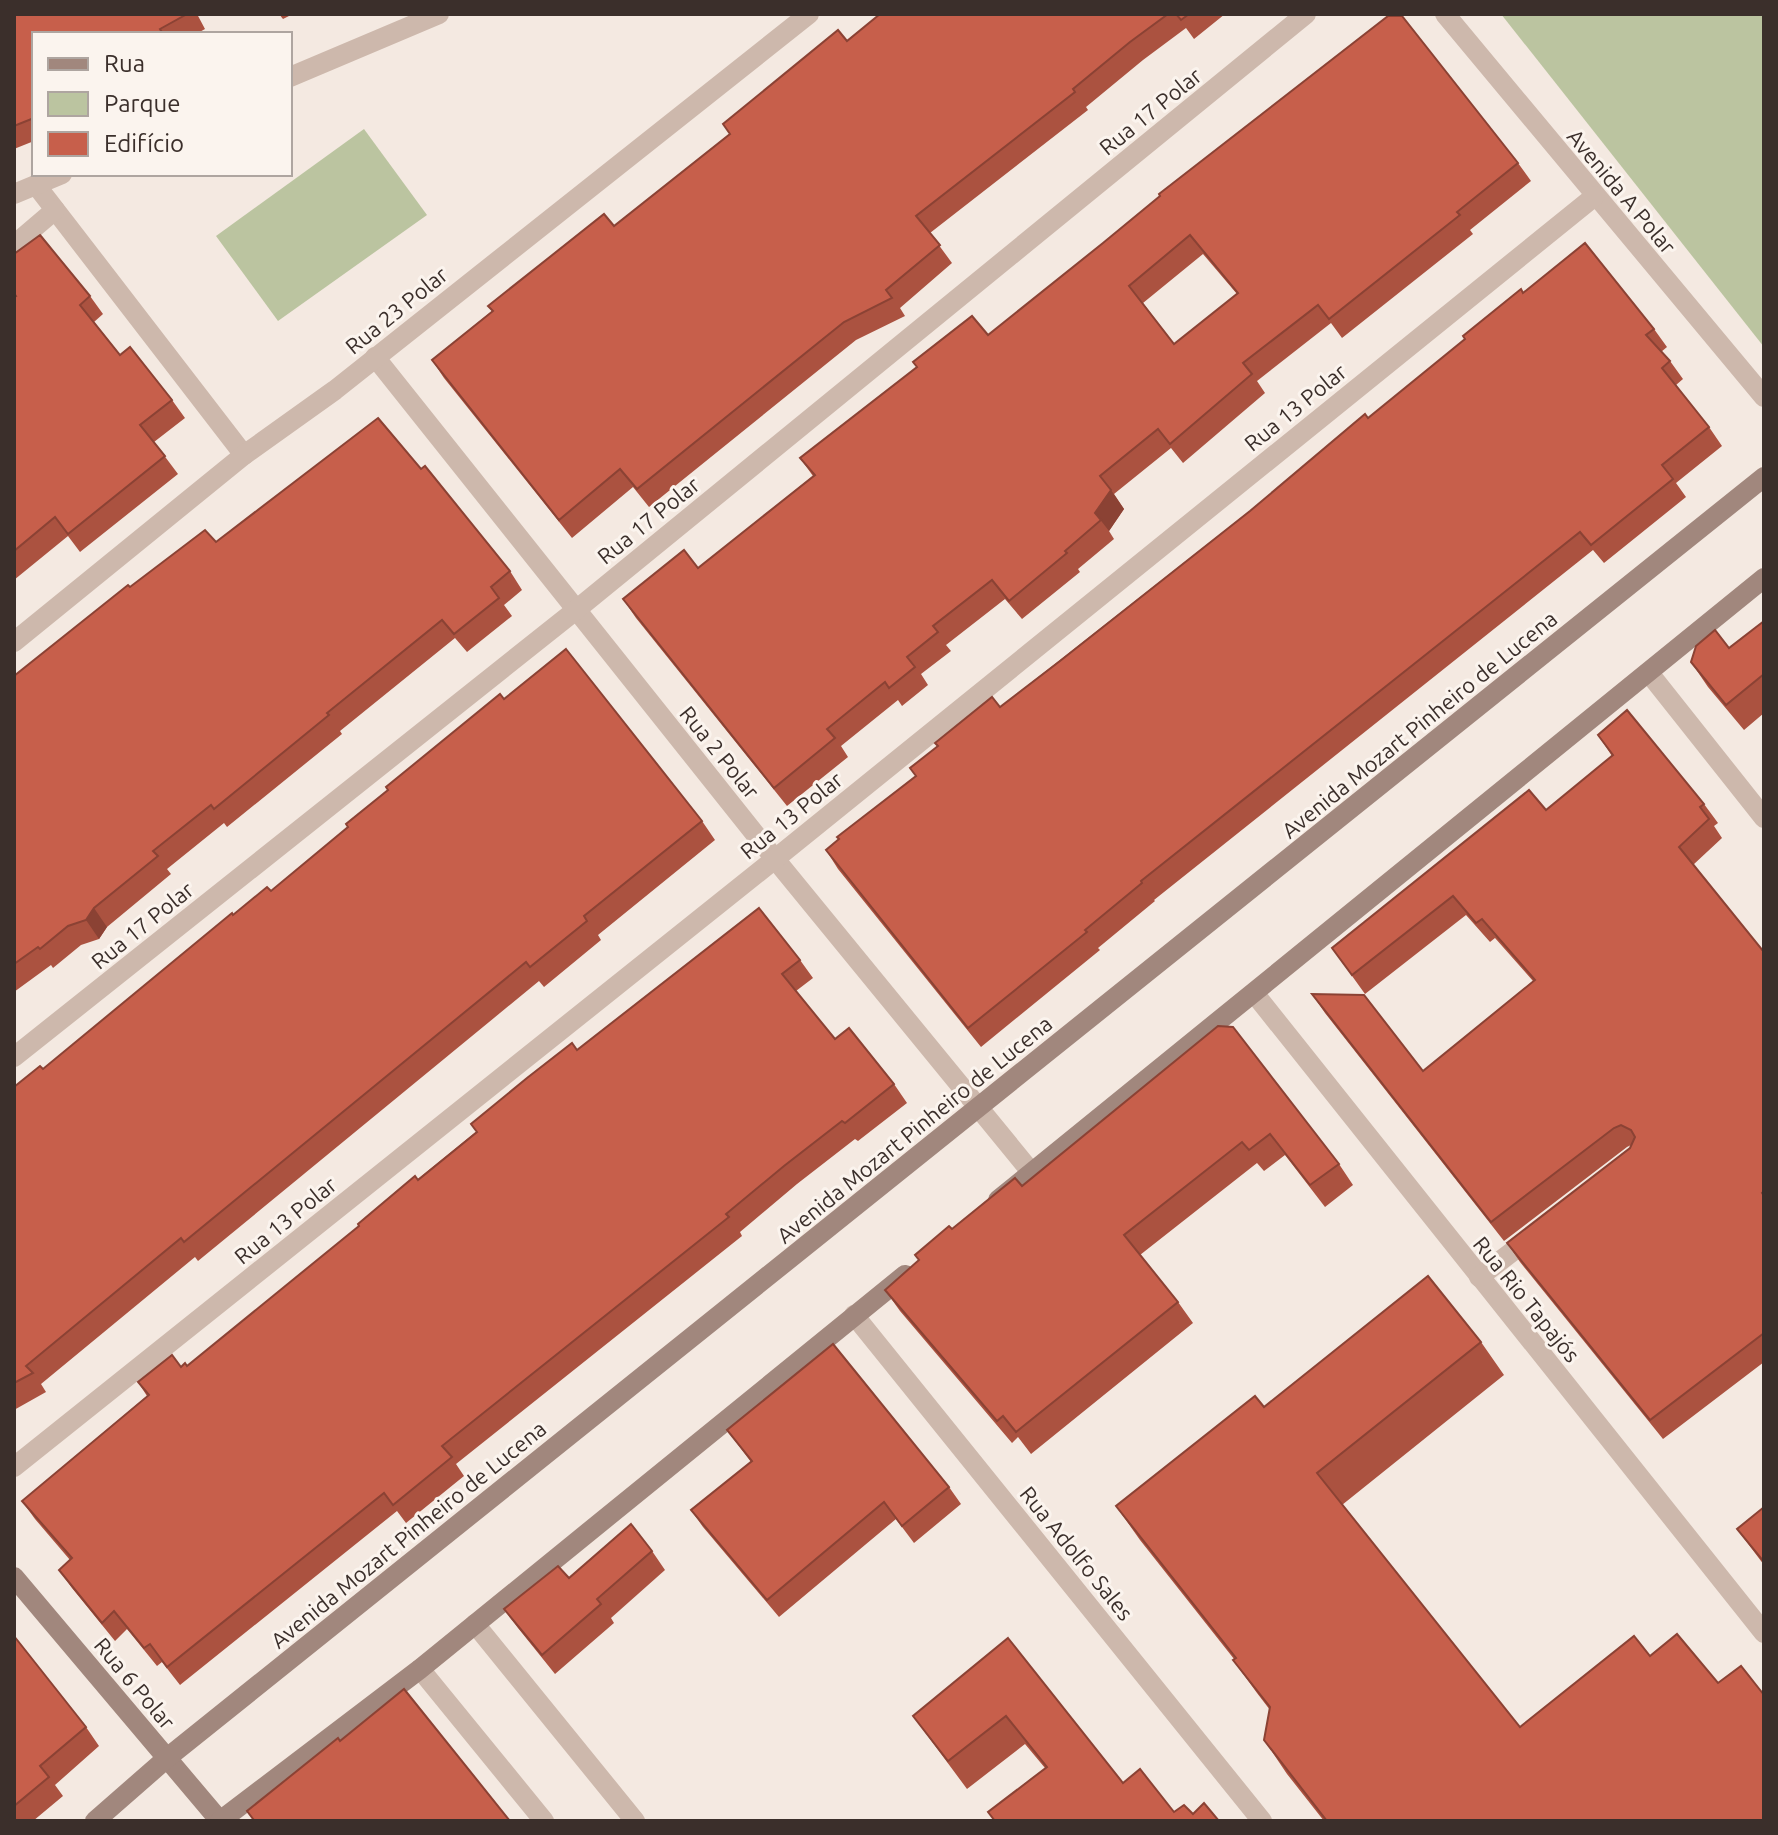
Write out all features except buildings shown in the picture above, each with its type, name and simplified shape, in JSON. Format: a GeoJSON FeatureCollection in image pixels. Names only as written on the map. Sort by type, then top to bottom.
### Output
{"type":"FeatureCollection","features":[{"type":"Feature","properties":{"kind":"main road","name":"Avenida Mozart Pinheiro de Lucena"},"geometry":{"type":"LineString","coordinates":[[95,1821],[167,1758],[1764,477]]}},
{"type":"Feature","properties":{"kind":"main road"},"geometry":{"type":"LineString","coordinates":[[985,1211],[1764,578]]}},
{"type":"Feature","properties":{"kind":"main road"},"geometry":{"type":"LineString","coordinates":[[220,1821],[420,1669],[925,1258]]}},
{"type":"Feature","properties":{"kind":"main road","name":"Rua 6 Polar"},"geometry":{"type":"LineString","coordinates":[[14,1577],[220,1821]]}},
{"type":"Feature","properties":{"kind":"street"},"geometry":{"type":"LineString","coordinates":[[292,76],[439,14]]}},
{"type":"Feature","properties":{"kind":"street","name":"Rua 23 Polar"},"geometry":{"type":"LineString","coordinates":[[14,642],[244,455],[335,390],[809,14]]}},
{"type":"Feature","properties":{"kind":"street","name":"Rua 17 Polar"},"geometry":{"type":"LineString","coordinates":[[14,1057],[576,610],[1306,14]]}},
{"type":"Feature","properties":{"kind":"street","name":"Avenida A Polar"},"geometry":{"type":"LineString","coordinates":[[1445,14],[1764,397]]}},
{"type":"Feature","properties":{"kind":"street"},"geometry":{"type":"LineString","coordinates":[[14,194],[57,176]]}},
{"type":"Feature","properties":{"kind":"street"},"geometry":{"type":"LineString","coordinates":[[36,185],[244,455]]}},
{"type":"Feature","properties":{"kind":"street","name":"Rua 13 Polar"},"geometry":{"type":"LineString","coordinates":[[14,1467],[775,859],[1595,196]]}},
{"type":"Feature","properties":{"kind":"street"},"geometry":{"type":"LineString","coordinates":[[14,245],[55,210]]}},
{"type":"Feature","properties":{"kind":"street","name":"Rua 2 Polar"},"geometry":{"type":"LineString","coordinates":[[375,357],[775,859],[1032,1173]]}},
{"type":"Feature","properties":{"kind":"street"},"geometry":{"type":"LineString","coordinates":[[1649,673],[1764,818]]}},
{"type":"Feature","properties":{"kind":"street","name":"Rua Rio Tapajós"},"geometry":{"type":"LineString","coordinates":[[1254,993],[1764,1633]]}},
{"type":"Feature","properties":{"kind":"street"},"geometry":{"type":"LineString","coordinates":[[1479,1277],[1551,1222]]}},
{"type":"Feature","properties":{"kind":"street","name":"Rua Adolfo Sales"},"geometry":{"type":"LineString","coordinates":[[854,1315],[1262,1821]]}},
{"type":"Feature","properties":{"kind":"street"},"geometry":{"type":"LineString","coordinates":[[475,1624],[635,1821]]}},
{"type":"Feature","properties":{"kind":"street"},"geometry":{"type":"LineString","coordinates":[[420,1669],[544,1821]]}},
{"type":"Feature","properties":{"kind":"green space"},"geometry":{"type":"Polygon","coordinates":[[[1501,14],[1764,14],[1764,347],[1501,14]]]}},
{"type":"Feature","properties":{"kind":"green space"},"geometry":{"type":"Polygon","coordinates":[[[364,129],[427,215],[278,321],[216,236],[364,129]]]}}]}
